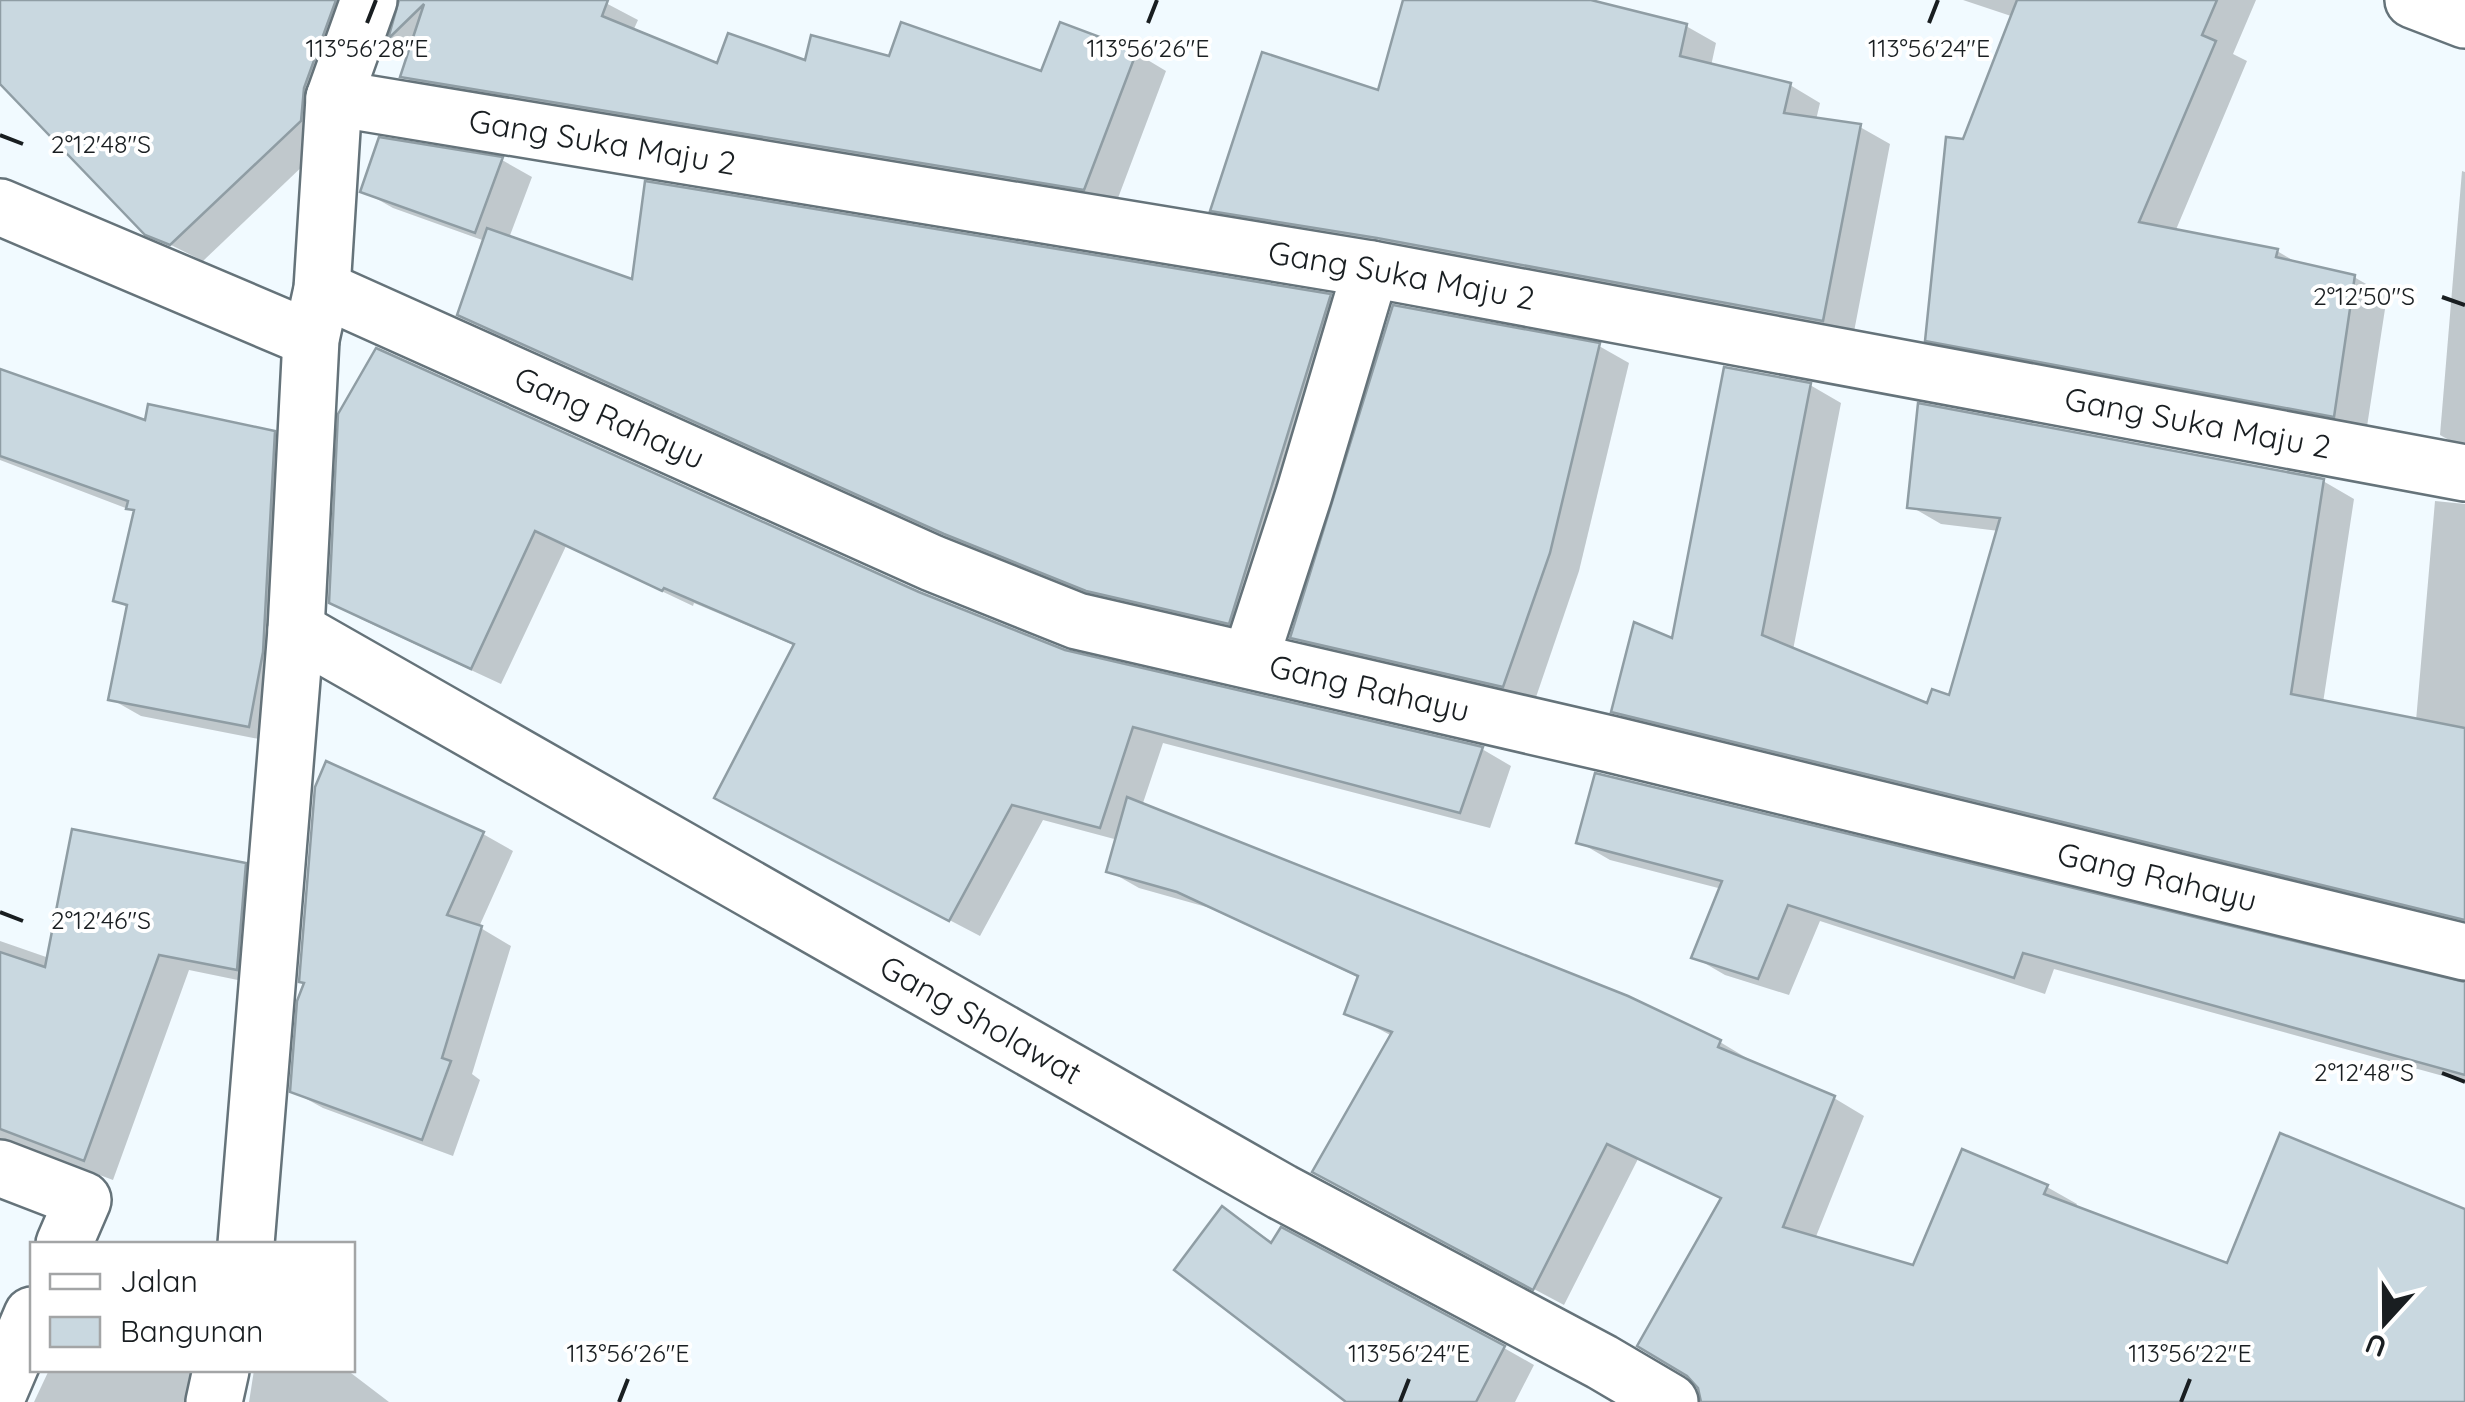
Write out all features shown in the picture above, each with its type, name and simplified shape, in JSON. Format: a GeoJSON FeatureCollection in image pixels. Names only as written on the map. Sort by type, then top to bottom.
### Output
{"type":"FeatureCollection","features":[{"type":"Feature","properties":{"kind":"street"},"geometry":{"type":"LineString","coordinates":[[246,1242],[334,98],[369,0]]}},
{"type":"Feature","properties":{"kind":"street"},"geometry":{"type":"LineString","coordinates":[[2413,0],[2465,20]]}},
{"type":"Feature","properties":{"kind":"street","name":"Gang Suka Maju 2"},"geometry":{"type":"LineString","coordinates":[[334,98],[1371,270],[2465,474]]}},
{"type":"Feature","properties":{"kind":"street","name":"Gang Rahayu"},"geometry":{"type":"LineString","coordinates":[[0,206],[316,314],[1077,620],[1610,744],[2465,952]]}},
{"type":"Feature","properties":{"kind":"street"},"geometry":{"type":"LineString","coordinates":[[1250,660],[1371,270]]}},
{"type":"Feature","properties":{"kind":"street","name":"Gang Sholawat"},"geometry":{"type":"LineString","coordinates":[[296,630],[1282,1192],[1670,1402]]}},
{"type":"Feature","properties":{"kind":"street"},"geometry":{"type":"LineString","coordinates":[[0,1168],[83,1200],[65,1242]]}},
{"type":"Feature","properties":{"kind":"street"},"geometry":{"type":"LineString","coordinates":[[0,1390],[30,1321]]}},
{"type":"Feature","properties":{"kind":"street"},"geometry":{"type":"LineString","coordinates":[[214,1402],[221,1372]]}},
{"type":"Feature","properties":{"kind":"building"},"geometry":{"type":"Polygon","coordinates":[[[0,0],[336,0],[304,88],[301,121],[170,245],[145,235],[0,84],[0,0]]]}},
{"type":"Feature","properties":{"kind":"building"},"geometry":{"type":"Polygon","coordinates":[[[399,0],[608,0],[602,16],[717,63],[728,33],[805,60],[811,35],[889,56],[901,22],[1041,71],[1060,22],[1137,51],[1084,190],[400,77],[424,4],[388,39],[399,0]]]}},
{"type":"Feature","properties":{"kind":"building"},"geometry":{"type":"Polygon","coordinates":[[[1403,0],[1591,0],[1687,24],[1680,56],[1791,83],[1784,113],[1861,124],[1823,321],[1210,211],[1262,52],[1378,90],[1403,0]]]}},
{"type":"Feature","properties":{"kind":"building"},"geometry":{"type":"Polygon","coordinates":[[[2017,0],[2217,0],[2202,35],[2216,41],[2139,222],[2278,249],[2276,257],[2355,275],[2334,417],[1925,341],[1946,137],[1963,139],[2017,0]]]}},
{"type":"Feature","properties":{"kind":"building"},"geometry":{"type":"Polygon","coordinates":[[[379,137],[503,157],[475,233],[360,192],[379,137]]]}},
{"type":"Feature","properties":{"kind":"building"},"geometry":{"type":"Polygon","coordinates":[[[645,181],[1331,294],[1229,624],[1086,591],[944,534],[457,315],[487,228],[632,279],[645,181]]]}},
{"type":"Feature","properties":{"kind":"building"},"geometry":{"type":"Polygon","coordinates":[[[1393,305],[1600,343],[1550,553],[1503,687],[1290,638],[1393,305]]]}},
{"type":"Feature","properties":{"kind":"building"},"geometry":{"type":"Polygon","coordinates":[[[376,348],[919,592],[1065,650],[1483,747],[1460,813],[1133,727],[1100,828],[1012,805],[949,921],[714,798],[794,644],[664,588],[662,591],[535,531],[471,669],[329,603],[338,414],[376,348]]]}},
{"type":"Feature","properties":{"kind":"building"},"geometry":{"type":"Polygon","coordinates":[[[1724,367],[1811,383],[1762,635],[1927,703],[1932,689],[1949,695],[2000,518],[1907,508],[1918,403],[2324,479],[2291,694],[2465,728],[2465,920],[1611,712],[1634,622],[1672,638],[1724,367]]]}},
{"type":"Feature","properties":{"kind":"building"},"geometry":{"type":"Polygon","coordinates":[[[0,369],[145,420],[148,404],[275,431],[263,652],[249,727],[108,700],[127,605],[113,601],[134,510],[126,509],[128,501],[0,456],[0,369]]]}},
{"type":"Feature","properties":{"kind":"building"},"geometry":{"type":"Polygon","coordinates":[[[326,761],[484,832],[447,915],[482,926],[442,1058],[451,1061],[422,1140],[290,1092],[297,1001],[304,983],[299,982],[315,787],[326,761]]]}},
{"type":"Feature","properties":{"kind":"building"},"geometry":{"type":"Polygon","coordinates":[[[1595,773],[2465,982],[2465,1075],[2023,953],[2014,978],[1788,905],[1758,979],[1691,958],[1722,881],[1576,843],[1595,773]]]}},
{"type":"Feature","properties":{"kind":"building"},"geometry":{"type":"Polygon","coordinates":[[[1127,797],[1628,996],[1721,1040],[1718,1047],[1835,1096],[1783,1227],[1913,1265],[1962,1149],[2048,1185],[2044,1194],[2227,1263],[2280,1133],[2465,1209],[2465,1402],[1701,1402],[1698,1388],[1687,1376],[1637,1346],[1721,1198],[1607,1144],[1533,1290],[1312,1172],[1392,1032],[1344,1014],[1358,976],[1177,892],[1106,872],[1127,797]]]}},
{"type":"Feature","properties":{"kind":"building"},"geometry":{"type":"Polygon","coordinates":[[[72,829],[246,863],[237,970],[159,955],[84,1161],[0,1129],[0,952],[45,967],[72,829]]]}},
{"type":"Feature","properties":{"kind":"building"},"geometry":{"type":"Polygon","coordinates":[[[1222,1206],[1271,1243],[1281,1227],[1505,1346],[1476,1402],[1346,1402],[1174,1270],[1222,1206]]]}}]}
